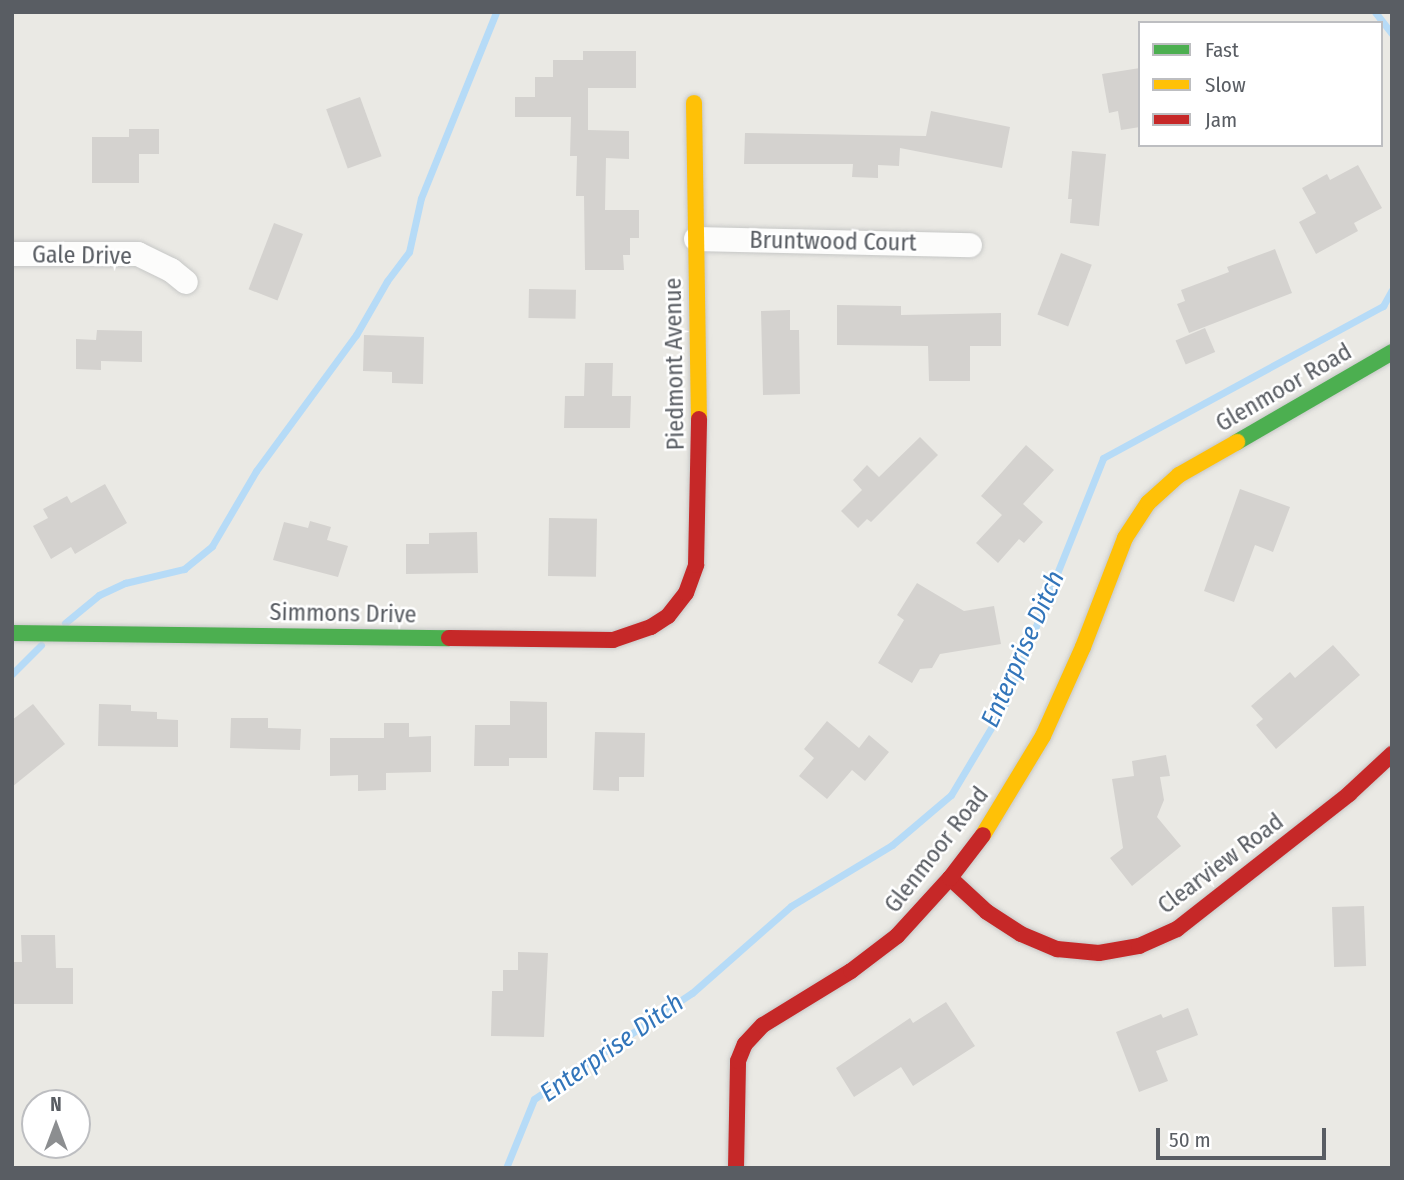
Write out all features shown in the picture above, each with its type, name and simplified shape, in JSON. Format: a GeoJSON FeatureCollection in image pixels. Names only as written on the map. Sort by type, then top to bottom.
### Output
{"type":"FeatureCollection","features":[{"type":"Feature","properties":{"kind":"street","name":"Piedmont Avenue"},"geometry":{"type":"LineString","coordinates":[[668,616],[686,593],[696,565],[699,440],[694,103]]}},
{"type":"Feature","properties":{"kind":"street","name":"Bruntwood Court"},"geometry":{"type":"LineString","coordinates":[[696,239],[970,245]]}},
{"type":"Feature","properties":{"kind":"street","name":"Gale Drive"},"geometry":{"type":"LineString","coordinates":[[12,254],[138,254],[186,282]]}},
{"type":"Feature","properties":{"kind":"street","name":"Glenmoor Road"},"geometry":{"type":"LineString","coordinates":[[736,1168],[738,1062],[746,1044],[763,1025],[851,971],[897,936],[950,877],[994,820],[1043,736],[1083,647],[1125,538],[1148,503],[1179,475],[1392,352]]}},
{"type":"Feature","properties":{"kind":"street","name":"Simmons Drive"},"geometry":{"type":"LineString","coordinates":[[12,633],[613,640],[651,627],[668,616]]}},
{"type":"Feature","properties":{"kind":"street","name":"Clearview Road"},"geometry":{"type":"LineString","coordinates":[[950,877],[987,912],[1021,934],[1057,949],[1098,953],[1139,946],[1177,929],[1349,794],[1392,754]]}},
{"type":"Feature","properties":{"kind":"building"},"geometry":{"type":"Polygon","coordinates":[[[583,51],[636,51],[636,88],[588,88],[588,130],[629,131],[629,159],[606,158],[605,210],[639,210],[639,238],[630,238],[630,255],[623,255],[624,270],[585,270],[584,196],[576,196],[577,156],[570,156],[571,117],[515,117],[515,97],[535,97],[535,77],[553,77],[553,60],[583,60],[583,51]]]}},
{"type":"Feature","properties":{"kind":"building"},"geometry":{"type":"Polygon","coordinates":[[[1138,68],[1138,127],[1121,130],[1118,111],[1109,113],[1102,74],[1138,68]]]}},
{"type":"Feature","properties":{"kind":"building"},"geometry":{"type":"Polygon","coordinates":[[[360,97],[382,156],[348,169],[326,109],[360,97]]]}},
{"type":"Feature","properties":{"kind":"building"},"geometry":{"type":"Polygon","coordinates":[[[931,111],[1010,127],[1002,168],[900,148],[899,166],[878,165],[878,178],[852,177],[853,164],[744,164],[745,133],[926,136],[931,111]]]}},
{"type":"Feature","properties":{"kind":"building"},"geometry":{"type":"Polygon","coordinates":[[[129,129],[159,129],[159,154],[139,154],[139,183],[92,183],[92,137],[129,137],[129,129]]]}},
{"type":"Feature","properties":{"kind":"building"},"geometry":{"type":"Polygon","coordinates":[[[1072,151],[1106,154],[1099,226],[1070,223],[1072,199],[1068,199],[1072,151]]]}},
{"type":"Feature","properties":{"kind":"building"},"geometry":{"type":"Polygon","coordinates":[[[1358,165],[1382,208],[1354,223],[1358,231],[1316,254],[1299,222],[1316,213],[1302,188],[1327,174],[1330,180],[1358,165]]]}},
{"type":"Feature","properties":{"kind":"building"},"geometry":{"type":"Polygon","coordinates":[[[274,223],[303,234],[277,300],[249,289],[274,223]]]}},
{"type":"Feature","properties":{"kind":"building"},"geometry":{"type":"Polygon","coordinates":[[[1275,249],[1292,293],[1189,333],[1177,304],[1185,301],[1181,290],[1229,272],[1227,267],[1275,249]]]}},
{"type":"Feature","properties":{"kind":"building"},"geometry":{"type":"Polygon","coordinates":[[[1061,253],[1092,265],[1068,326],[1037,315],[1061,253]]]}},
{"type":"Feature","properties":{"kind":"building"},"geometry":{"type":"Polygon","coordinates":[[[529,289],[576,290],[575,319],[528,318],[529,289]]]}},
{"type":"Feature","properties":{"kind":"building"},"geometry":{"type":"Polygon","coordinates":[[[837,305],[901,306],[901,315],[1001,313],[1001,346],[970,346],[970,381],[929,381],[928,346],[837,345],[837,305]]]}},
{"type":"Feature","properties":{"kind":"building"},"geometry":{"type":"Polygon","coordinates":[[[790,310],[790,330],[799,330],[800,394],[763,395],[761,311],[790,310]]]}},
{"type":"Feature","properties":{"kind":"building"},"geometry":{"type":"Polygon","coordinates":[[[1205,328],[1215,352],[1186,364],[1176,341],[1205,328]]]}},
{"type":"Feature","properties":{"kind":"building"},"geometry":{"type":"Polygon","coordinates":[[[97,330],[142,331],[142,362],[101,361],[101,370],[76,369],[76,339],[96,340],[97,330]]]}},
{"type":"Feature","properties":{"kind":"building"},"geometry":{"type":"Polygon","coordinates":[[[364,335],[424,337],[423,384],[392,383],[392,372],[363,371],[364,335]]]}},
{"type":"Feature","properties":{"kind":"building"},"geometry":{"type":"Polygon","coordinates":[[[585,363],[613,363],[612,396],[631,396],[630,428],[564,428],[565,396],[584,396],[585,363]]]}},
{"type":"Feature","properties":{"kind":"building"},"geometry":{"type":"Polygon","coordinates":[[[920,437],[938,455],[871,522],[867,519],[858,528],[841,511],[862,490],[853,480],[867,465],[879,477],[920,437]]]}},
{"type":"Feature","properties":{"kind":"building"},"geometry":{"type":"Polygon","coordinates":[[[1026,445],[1054,470],[1023,504],[1043,522],[1024,543],[1019,539],[998,563],[976,543],[1002,515],[981,496],[1026,445]]]}},
{"type":"Feature","properties":{"kind":"building"},"geometry":{"type":"Polygon","coordinates":[[[105,484],[127,523],[75,554],[71,547],[51,559],[33,526],[48,518],[43,509],[67,496],[71,503],[105,484]]]}},
{"type":"Feature","properties":{"kind":"building"},"geometry":{"type":"Polygon","coordinates":[[[1240,489],[1290,507],[1273,552],[1255,545],[1234,602],[1204,591],[1240,489]]]}},
{"type":"Feature","properties":{"kind":"building"},"geometry":{"type":"Polygon","coordinates":[[[549,518],[597,519],[596,577],[548,576],[549,518]]]}},
{"type":"Feature","properties":{"kind":"building"},"geometry":{"type":"Polygon","coordinates":[[[310,521],[331,527],[327,540],[348,546],[338,577],[273,560],[284,522],[308,528],[310,521]]]}},
{"type":"Feature","properties":{"kind":"building"},"geometry":{"type":"Polygon","coordinates":[[[477,532],[478,573],[406,574],[406,544],[429,544],[429,533],[477,532]]]}},
{"type":"Feature","properties":{"kind":"building"},"geometry":{"type":"Polygon","coordinates":[[[917,583],[964,611],[994,606],[1001,644],[940,654],[932,668],[920,669],[912,683],[878,663],[904,620],[897,615],[917,583]]]}},
{"type":"Feature","properties":{"kind":"building"},"geometry":{"type":"Polygon","coordinates":[[[1333,645],[1360,675],[1276,749],[1256,725],[1263,719],[1251,706],[1290,672],[1295,678],[1333,645]]]}},
{"type":"Feature","properties":{"kind":"building"},"geometry":{"type":"Polygon","coordinates":[[[510,701],[547,702],[547,758],[509,758],[509,766],[474,766],[475,725],[510,725],[510,701]]]}},
{"type":"Feature","properties":{"kind":"building"},"geometry":{"type":"Polygon","coordinates":[[[33,704],[65,744],[12,787],[12,720],[33,704]]]}},
{"type":"Feature","properties":{"kind":"building"},"geometry":{"type":"Polygon","coordinates":[[[99,704],[131,705],[131,711],[157,712],[157,719],[178,720],[178,747],[98,746],[99,704]]]}},
{"type":"Feature","properties":{"kind":"building"},"geometry":{"type":"Polygon","coordinates":[[[231,718],[268,718],[268,728],[301,729],[300,750],[230,748],[231,718]]]}},
{"type":"Feature","properties":{"kind":"building"},"geometry":{"type":"Polygon","coordinates":[[[827,721],[859,748],[869,735],[889,752],[865,781],[852,770],[827,799],[799,776],[814,758],[804,749],[827,721]]]}},
{"type":"Feature","properties":{"kind":"building"},"geometry":{"type":"Polygon","coordinates":[[[384,723],[409,723],[409,737],[431,736],[431,772],[386,773],[386,790],[358,791],[358,775],[330,776],[330,738],[384,738],[384,723]]]}},
{"type":"Feature","properties":{"kind":"building"},"geometry":{"type":"Polygon","coordinates":[[[595,732],[645,733],[644,777],[619,777],[619,791],[593,790],[595,732]]]}},
{"type":"Feature","properties":{"kind":"building"},"geometry":{"type":"Polygon","coordinates":[[[1166,755],[1170,776],[1160,777],[1164,800],[1157,817],[1181,846],[1132,886],[1110,858],[1123,848],[1112,779],[1134,776],[1132,761],[1166,755]]]}},
{"type":"Feature","properties":{"kind":"building"},"geometry":{"type":"Polygon","coordinates":[[[1364,906],[1366,966],[1334,967],[1332,907],[1364,906]]]}},
{"type":"Feature","properties":{"kind":"building"},"geometry":{"type":"Polygon","coordinates":[[[21,935],[55,935],[56,968],[73,968],[73,1004],[12,1004],[12,962],[22,962],[21,935]]]}},
{"type":"Feature","properties":{"kind":"building"},"geometry":{"type":"Polygon","coordinates":[[[518,952],[548,953],[544,1037],[491,1036],[492,991],[503,991],[503,970],[518,970],[518,952]]]}},
{"type":"Feature","properties":{"kind":"building"},"geometry":{"type":"Polygon","coordinates":[[[946,1002],[975,1046],[913,1086],[901,1067],[854,1097],[836,1068],[910,1018],[913,1023],[946,1002]]]}},
{"type":"Feature","properties":{"kind":"building"},"geometry":{"type":"Polygon","coordinates":[[[1188,1008],[1198,1035],[1156,1051],[1168,1081],[1139,1092],[1116,1032],[1161,1014],[1163,1018],[1188,1008]]]}},
{"type":"Feature","properties":{"kind":"waterway"},"geometry":{"type":"LineString","coordinates":[[65,623],[99,595],[125,583],[184,569],[212,546],[256,471],[356,335],[387,281],[409,252],[421,198],[496,12]]}},
{"type":"Feature","properties":{"kind":"waterway","name":"Enterprise Ditch"},"geometry":{"type":"LineString","coordinates":[[1375,12],[1382,21]]}},
{"type":"Feature","properties":{"kind":"waterway","name":"Enterprise Ditch"},"geometry":{"type":"LineString","coordinates":[[1383,22],[1392,34]]}},
{"type":"Feature","properties":{"kind":"waterway","name":"Enterprise Ditch"},"geometry":{"type":"LineString","coordinates":[[506,1168],[534,1099],[692,993],[791,906],[892,845],[951,795],[1004,706],[1103,458],[1383,306],[1392,290]]}},
{"type":"Feature","properties":{"kind":"waterway"},"geometry":{"type":"LineString","coordinates":[[12,674],[41,645]]}},
{"type":"Feature","properties":{"kind":"traffic: fast"},"geometry":{"type":"LineString","coordinates":[[1237,442],[1392,352]]}},
{"type":"Feature","properties":{"kind":"traffic: fast"},"geometry":{"type":"LineString","coordinates":[[12,633],[449,638]]}},
{"type":"Feature","properties":{"kind":"traffic: slow"},"geometry":{"type":"LineString","coordinates":[[694,103],[699,419]]}},
{"type":"Feature","properties":{"kind":"traffic: slow"},"geometry":{"type":"LineString","coordinates":[[983,835],[1043,736],[1083,647],[1125,538],[1148,503],[1179,475],[1237,442]]}},
{"type":"Feature","properties":{"kind":"traffic: jam"},"geometry":{"type":"LineString","coordinates":[[449,638],[613,640],[651,627],[668,616],[686,593],[696,565],[699,419]]}},
{"type":"Feature","properties":{"kind":"traffic: jam"},"geometry":{"type":"LineString","coordinates":[[950,878],[987,912],[1021,934],[1057,949],[1099,953],[1139,946],[1177,929],[1349,794],[1392,754]]}},
{"type":"Feature","properties":{"kind":"traffic: jam"},"geometry":{"type":"LineString","coordinates":[[736,1168],[738,1061],[745,1044],[763,1025],[851,971],[897,936],[950,878],[983,835]]}}]}
